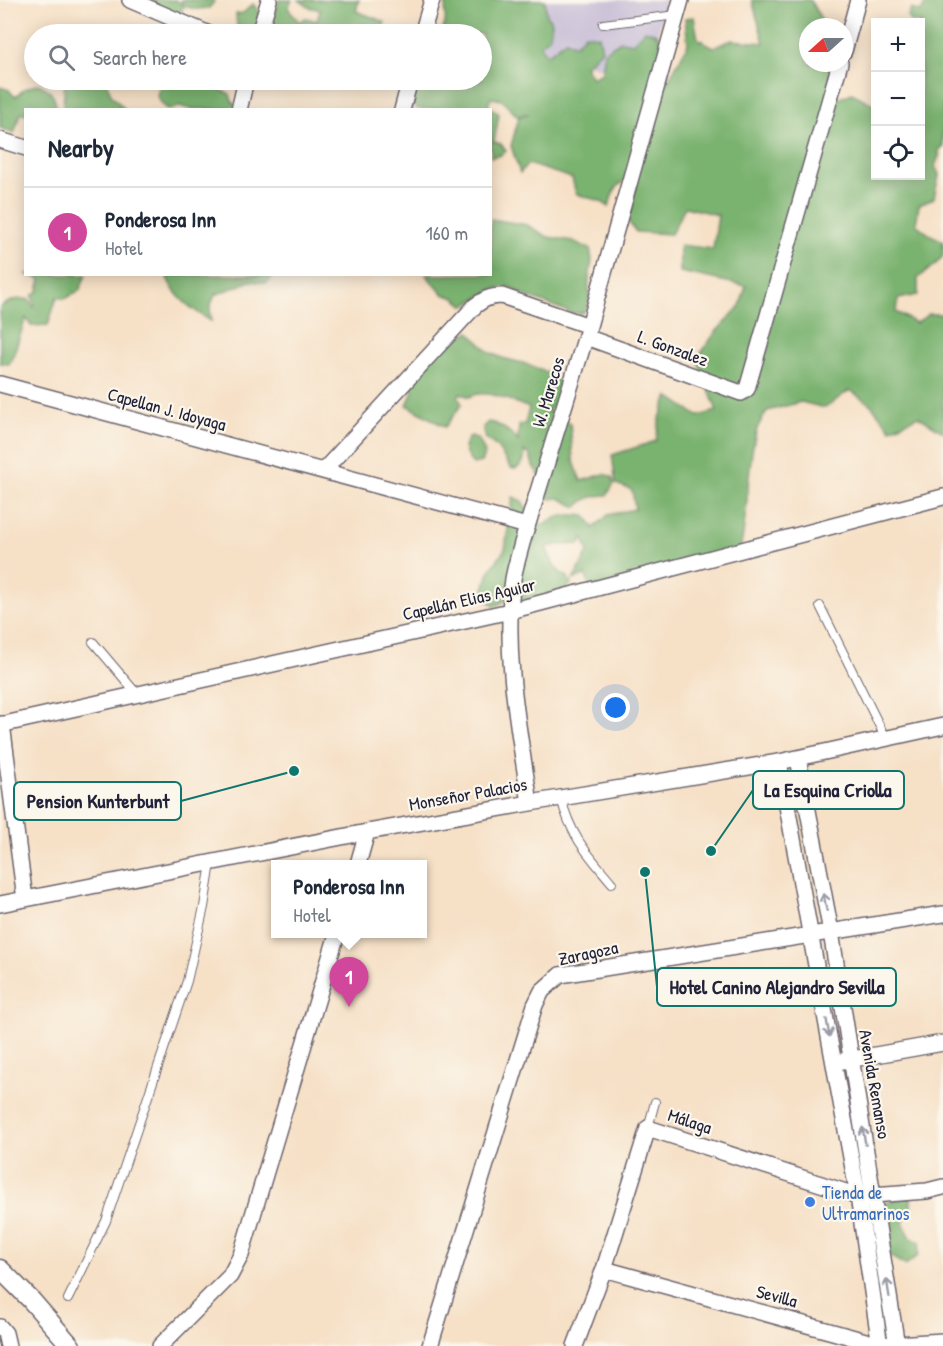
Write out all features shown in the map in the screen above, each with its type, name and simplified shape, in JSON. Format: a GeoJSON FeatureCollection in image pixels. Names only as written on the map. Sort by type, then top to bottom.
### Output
{"type":"FeatureCollection","features":[{"type":"Feature","properties":{"kind":"street"},"geometry":{"type":"LineString","coordinates":[[130,0],[186,24]]}},
{"type":"Feature","properties":{"kind":"street"},"geometry":{"type":"LineString","coordinates":[[262,24],[268,0]]}},
{"type":"Feature","properties":{"kind":"street"},"geometry":{"type":"LineString","coordinates":[[425,24],[432,0]]}},
{"type":"Feature","properties":{"kind":"street"},"geometry":{"type":"LineString","coordinates":[[853,18],[858,0]]}},
{"type":"Feature","properties":{"kind":"street","name":"W. Marecos"},"geometry":{"type":"LineString","coordinates":[[530,803],[514,698],[510,611],[513,578],[587,332],[679,7]]}},
{"type":"Feature","properties":{"kind":"street","name":"L. Gonzalez"},"geometry":{"type":"LineString","coordinates":[[324,471],[475,306],[492,296],[502,296],[741,393],[747,389],[837,72]]}},
{"type":"Feature","properties":{"kind":"street"},"geometry":{"type":"LineString","coordinates":[[239,108],[244,90]]}},
{"type":"Feature","properties":{"kind":"street"},"geometry":{"type":"LineString","coordinates":[[403,108],[407,90]]}},
{"type":"Feature","properties":{"kind":"street"},"geometry":{"type":"LineString","coordinates":[[0,140],[24,147]]}},
{"type":"Feature","properties":{"kind":"street","name":"Capellan J. Idoyaga"},"geometry":{"type":"LineString","coordinates":[[0,384],[527,526]]}},
{"type":"Feature","properties":{"kind":"street","name":"Capellán Elias Aguiar"},"geometry":{"type":"LineString","coordinates":[[1,725],[510,611],[943,497]]}},
{"type":"Feature","properties":{"kind":"street"},"geometry":{"type":"LineString","coordinates":[[1,725],[25,899]]}},
{"type":"Feature","properties":{"kind":"street","name":"Monseñor Palacios"},"geometry":{"type":"LineString","coordinates":[[0,904],[367,832],[779,762],[943,726]]}},
{"type":"Feature","properties":{"kind":"street","name":"Avenida Remanso"},"geometry":{"type":"LineString","coordinates":[[798,758],[831,932],[897,1346]]}},
{"type":"Feature","properties":{"kind":"street","name":"Avenida Remanso"},"geometry":{"type":"LineString","coordinates":[[779,762],[858,1196],[880,1345]]}},
{"type":"Feature","properties":{"kind":"street"},"geometry":{"type":"LineString","coordinates":[[359,860],[367,832]]}},
{"type":"Feature","properties":{"kind":"street","name":"Zaragoza"},"geometry":{"type":"LineString","coordinates":[[430,1346],[535,1005],[542,991],[560,975],[943,914]]}},
{"type":"Feature","properties":{"kind":"street"},"geometry":{"type":"LineString","coordinates":[[160,1346],[230,1276],[242,1255],[336,938]]}},
{"type":"Feature","properties":{"kind":"street"},"geometry":{"type":"LineString","coordinates":[[834,1062],[943,1043]]}},
{"type":"Feature","properties":{"kind":"street","name":"Málaga"},"geometry":{"type":"LineString","coordinates":[[574,1346],[604,1269],[648,1128],[858,1196],[927,1191],[943,1187]]}},
{"type":"Feature","properties":{"kind":"street"},"geometry":{"type":"LineString","coordinates":[[0,1269],[71,1346]]}},
{"type":"Feature","properties":{"kind":"street","name":"Sevilla"},"geometry":{"type":"LineString","coordinates":[[604,1269],[880,1345],[897,1346],[943,1341]]}},
{"type":"Feature","properties":{"kind":"street"},"geometry":{"type":"LineString","coordinates":[[0,1327],[5,1333],[8,1346]]}},
{"type":"Feature","properties":{"kind":"lane"},"geometry":{"type":"LineString","coordinates":[[603,24],[679,7]]}},
{"type":"Feature","properties":{"kind":"lane"},"geometry":{"type":"LineString","coordinates":[[820,606],[886,739]]}},
{"type":"Feature","properties":{"kind":"lane"},"geometry":{"type":"LineString","coordinates":[[93,642],[137,694]]}},
{"type":"Feature","properties":{"kind":"lane"},"geometry":{"type":"LineString","coordinates":[[561,798],[566,820],[576,839],[612,883]]}},
{"type":"Feature","properties":{"kind":"lane"},"geometry":{"type":"LineString","coordinates":[[68,1299],[106,1221],[187,981],[204,907],[211,863]]}},
{"type":"Feature","properties":{"kind":"lane"},"geometry":{"type":"LineString","coordinates":[[648,1128],[655,1102]]}},
{"type":"Feature","properties":{"kind":"shaded area"},"geometry":{"type":"Polygon","coordinates":[[[545,0],[667,0],[644,81],[537,49],[545,0]]]}},
{"type":"Feature","properties":{"kind":"green space"},"geometry":{"type":"Polygon","coordinates":[[[122,0],[176,0],[182,5],[181,0],[214,0],[214,2],[209,8],[196,9],[183,6],[180,17],[122,0]]]}},
{"type":"Feature","properties":{"kind":"green space"},"geometry":{"type":"Polygon","coordinates":[[[279,0],[292,0],[288,8],[299,22],[306,18],[317,21],[320,10],[309,7],[299,0],[359,0],[356,11],[385,22],[384,24],[271,24],[279,0]]]}},
{"type":"Feature","properties":{"kind":"green space"},"geometry":{"type":"Polygon","coordinates":[[[447,0],[545,0],[547,16],[552,22],[550,36],[540,46],[547,55],[566,40],[575,45],[585,34],[599,36],[602,50],[585,66],[592,78],[602,73],[605,51],[621,41],[633,43],[645,30],[657,34],[665,48],[668,58],[667,83],[688,44],[685,18],[694,17],[698,39],[714,47],[732,40],[764,43],[752,0],[810,0],[821,18],[799,18],[799,72],[831,72],[838,99],[852,93],[871,103],[871,180],[925,180],[925,18],[909,18],[908,16],[911,9],[921,12],[927,0],[943,0],[943,75],[940,75],[943,92],[943,147],[939,149],[935,166],[939,175],[934,198],[919,205],[916,224],[943,241],[943,256],[918,278],[918,295],[898,299],[896,312],[916,323],[929,314],[943,314],[943,432],[918,416],[891,429],[871,405],[850,390],[825,408],[801,402],[767,411],[757,429],[753,447],[740,550],[614,584],[606,596],[592,589],[585,575],[573,580],[588,552],[583,538],[580,544],[546,547],[556,568],[567,576],[571,584],[563,593],[535,602],[507,600],[494,606],[482,596],[489,572],[505,549],[513,497],[522,501],[534,522],[544,525],[559,517],[586,516],[594,528],[608,515],[635,509],[632,490],[616,484],[612,455],[656,441],[660,418],[668,396],[698,416],[717,411],[697,359],[715,333],[740,306],[746,286],[680,272],[680,245],[713,249],[718,215],[685,207],[671,234],[636,232],[621,212],[632,179],[616,188],[609,207],[600,201],[576,194],[572,178],[528,164],[520,173],[511,146],[519,117],[530,114],[522,114],[518,117],[502,100],[491,98],[488,105],[492,108],[416,108],[413,103],[413,90],[492,90],[492,24],[445,24],[447,0]]]}},
{"type":"Feature","properties":{"kind":"green space"},"geometry":{"type":"Polygon","coordinates":[[[253,4],[260,13],[268,16],[271,24],[237,24],[236,14],[243,13],[253,4]]]}},
{"type":"Feature","properties":{"kind":"green space"},"geometry":{"type":"Polygon","coordinates":[[[0,87],[17,96],[24,89],[48,90],[52,94],[57,108],[24,108],[24,114],[21,113],[14,133],[0,128],[0,87]]]}},
{"type":"Feature","properties":{"kind":"green space"},"geometry":{"type":"Polygon","coordinates":[[[64,90],[109,90],[124,108],[63,108],[64,90]]]}},
{"type":"Feature","properties":{"kind":"green space"},"geometry":{"type":"Polygon","coordinates":[[[159,90],[220,90],[230,94],[238,108],[180,106],[166,108],[157,96],[159,90]]]}},
{"type":"Feature","properties":{"kind":"green space"},"geometry":{"type":"Polygon","coordinates":[[[492,108],[499,114],[494,142],[501,144],[506,151],[492,157],[492,108]]]}},
{"type":"Feature","properties":{"kind":"green space"},"geometry":{"type":"Polygon","coordinates":[[[492,219],[527,225],[548,237],[573,241],[590,249],[592,262],[589,274],[589,300],[583,313],[572,313],[523,295],[510,287],[493,289],[465,306],[455,298],[443,294],[427,276],[492,276],[492,219]]]}},
{"type":"Feature","properties":{"kind":"green space"},"geometry":{"type":"Polygon","coordinates":[[[32,276],[86,276],[79,291],[65,299],[57,297],[48,325],[31,326],[26,318],[9,364],[0,363],[0,307],[11,301],[22,299],[30,300],[34,307],[32,296],[38,291],[41,279],[32,276]]]}},
{"type":"Feature","properties":{"kind":"green space"},"geometry":{"type":"Polygon","coordinates":[[[166,276],[274,276],[267,283],[250,281],[215,295],[210,307],[211,321],[184,302],[166,276]]]}},
{"type":"Feature","properties":{"kind":"green space"},"geometry":{"type":"Polygon","coordinates":[[[469,332],[489,352],[548,373],[561,383],[560,395],[553,408],[545,410],[570,423],[573,459],[581,481],[604,474],[612,477],[614,484],[607,495],[590,498],[577,507],[559,498],[549,499],[547,486],[533,466],[530,455],[524,451],[521,464],[515,469],[511,468],[497,447],[485,438],[483,427],[488,422],[496,424],[518,441],[519,425],[525,424],[529,408],[491,395],[476,394],[469,397],[460,393],[458,397],[462,404],[445,427],[407,405],[413,391],[409,383],[446,334],[458,338],[469,332]]]}},
{"type":"Feature","properties":{"kind":"green space"},"geometry":{"type":"Polygon","coordinates":[[[472,436],[479,440],[485,453],[481,462],[473,464],[464,447],[469,437],[472,436]]]}},
{"type":"Feature","properties":{"kind":"green space"},"geometry":{"type":"Polygon","coordinates":[[[911,1196],[911,1207],[903,1222],[911,1238],[920,1242],[918,1256],[905,1265],[886,1252],[877,1208],[890,1201],[911,1196]]]}},
{"type":"Feature","properties":{"kind":"place","name":"Pension Kunterbunt"},"geometry":{"type":"Point","coordinates":[294,771]}},
{"type":"Feature","properties":{"kind":"place","name":"La Esquina Criolla"},"geometry":{"type":"Point","coordinates":[711,851]}},
{"type":"Feature","properties":{"kind":"place","name":"Hotel Canino Alejandro Sevilla"},"geometry":{"type":"Point","coordinates":[645,872]}},
{"type":"Feature","properties":{"kind":"place","name":"Ponderosa Inn"},"geometry":{"type":"Point","coordinates":[349,1007]}},
{"type":"Feature","properties":{"kind":"place","name":"Tienda de Ultramarinos"},"geometry":{"type":"Point","coordinates":[810,1202]}}]}
